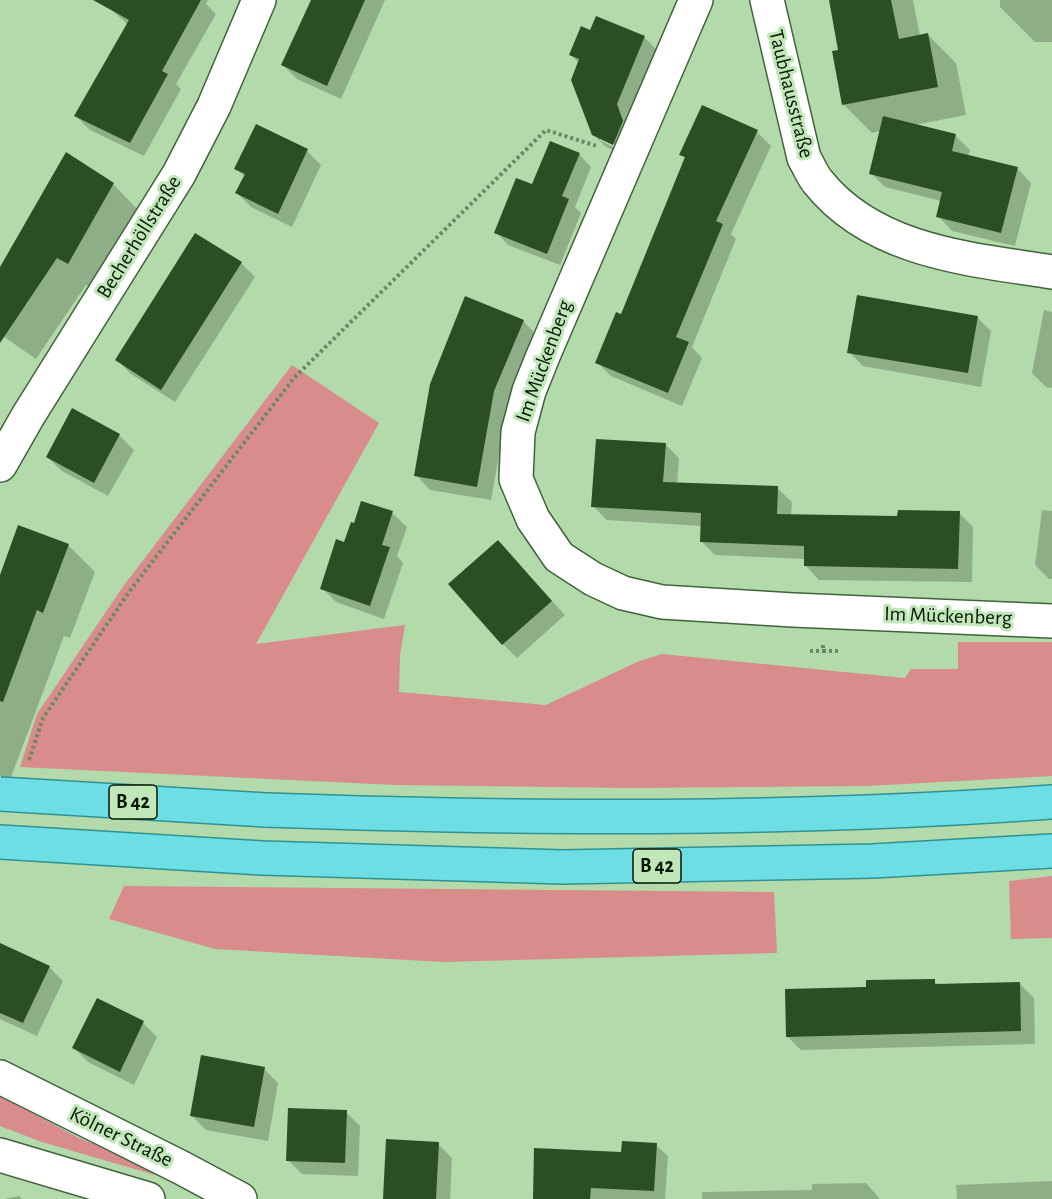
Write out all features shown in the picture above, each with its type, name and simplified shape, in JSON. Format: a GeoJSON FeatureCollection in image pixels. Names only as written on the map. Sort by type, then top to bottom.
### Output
{"type":"FeatureCollection","features":[{"type":"Feature","properties":{"kind":"highway","name":"B 42"},"geometry":{"type":"LineString","coordinates":[[0,794],[266,810],[495,816],[714,816],[862,812],[1052,802]]}},
{"type":"Feature","properties":{"kind":"highway","name":"B 42"},"geometry":{"type":"LineString","coordinates":[[0,842],[262,858],[575,867],[873,861],[1052,851]]}},
{"type":"Feature","properties":{"kind":"street","name":"Becherhöllstraße"},"geometry":{"type":"LineString","coordinates":[[0,465],[28,416],[179,174],[214,106],[259,0]]}},
{"type":"Feature","properties":{"kind":"street","name":"Im Mückenberg"},"geometry":{"type":"LineString","coordinates":[[696,0],[529,391],[518,432],[516,479],[533,519],[559,557],[593,579],[623,594],[662,602],[1052,621]]}},
{"type":"Feature","properties":{"kind":"street","name":"Taubhausstraße"},"geometry":{"type":"LineString","coordinates":[[767,0],[804,158],[816,180],[832,198],[852,214],[905,242],[944,254],[1052,272]]}},
{"type":"Feature","properties":{"kind":"street","name":"Kölner Straße"},"geometry":{"type":"LineString","coordinates":[[0,1077],[240,1199]]}},
{"type":"Feature","properties":{"kind":"street","name":"Kölner Straße"},"geometry":{"type":"LineString","coordinates":[[0,1155],[148,1199]]}},
{"type":"Feature","properties":{"kind":"path"},"geometry":{"type":"LineString","coordinates":[[26,768],[43,718],[116,611],[294,378],[546,130],[629,157]]}},
{"type":"Feature","properties":{"kind":"path"},"geometry":{"type":"LineString","coordinates":[[810,651],[823,651]]}},
{"type":"Feature","properties":{"kind":"shaded area"},"geometry":{"type":"Polygon","coordinates":[[[292,365],[379,423],[256,644],[405,625],[400,655],[399,692],[546,705],[637,662],[662,654],[905,678],[911,669],[958,669],[958,642],[1052,642],[1052,776],[867,786],[632,788],[395,785],[20,767],[37,714],[122,588],[292,365]]]}},
{"type":"Feature","properties":{"kind":"shaded area"},"geometry":{"type":"Polygon","coordinates":[[[1052,876],[1052,938],[1011,939],[1009,881],[1052,876]]]}},
{"type":"Feature","properties":{"kind":"shaded area"},"geometry":{"type":"Polygon","coordinates":[[[124,886],[774,892],[777,953],[443,962],[215,949],[109,919],[124,886]]]}},
{"type":"Feature","properties":{"kind":"shaded area"},"geometry":{"type":"Polygon","coordinates":[[[0,1096],[79,1138],[161,1172],[162,1177],[42,1142],[0,1126],[0,1096]]]}},
{"type":"Feature","properties":{"kind":"building"},"geometry":{"type":"Polygon","coordinates":[[[93,0],[201,0],[162,71],[168,74],[130,143],[74,116],[129,20],[93,0]]]}},
{"type":"Feature","properties":{"kind":"building"},"geometry":{"type":"Polygon","coordinates":[[[311,0],[365,0],[327,86],[281,65],[311,0]]]}},
{"type":"Feature","properties":{"kind":"building"},"geometry":{"type":"Polygon","coordinates":[[[829,0],[891,0],[899,39],[928,33],[938,87],[842,105],[832,51],[838,50],[829,0]]]}},
{"type":"Feature","properties":{"kind":"building"},"geometry":{"type":"Polygon","coordinates":[[[596,16],[645,36],[617,104],[623,121],[613,145],[592,135],[571,80],[579,59],[569,55],[581,26],[590,30],[596,16]]]}},
{"type":"Feature","properties":{"kind":"building"},"geometry":{"type":"Polygon","coordinates":[[[702,105],[758,130],[716,221],[723,224],[676,337],[689,342],[668,393],[595,363],[616,312],[621,314],[685,157],[679,155],[702,105]]]}},
{"type":"Feature","properties":{"kind":"building"},"geometry":{"type":"Polygon","coordinates":[[[883,116],[956,134],[952,151],[1018,167],[1001,233],[936,217],[942,192],[869,174],[883,116]]]}},
{"type":"Feature","properties":{"kind":"building"},"geometry":{"type":"Polygon","coordinates":[[[256,124],[308,149],[278,214],[235,193],[245,174],[234,169],[256,124]]]}},
{"type":"Feature","properties":{"kind":"building"},"geometry":{"type":"Polygon","coordinates":[[[550,141],[580,153],[562,196],[569,199],[547,254],[494,233],[516,178],[532,184],[550,141]]]}},
{"type":"Feature","properties":{"kind":"building"},"geometry":{"type":"Polygon","coordinates":[[[66,152],[114,183],[68,264],[57,258],[0,343],[0,267],[66,152]]]}},
{"type":"Feature","properties":{"kind":"building"},"geometry":{"type":"Polygon","coordinates":[[[195,233],[242,262],[161,390],[115,360],[195,233]]]}},
{"type":"Feature","properties":{"kind":"building"},"geometry":{"type":"Polygon","coordinates":[[[857,295],[978,316],[968,373],[847,353],[857,295]]]}},
{"type":"Feature","properties":{"kind":"building"},"geometry":{"type":"Polygon","coordinates":[[[465,296],[524,320],[494,391],[477,487],[414,476],[430,384],[465,296]]]}},
{"type":"Feature","properties":{"kind":"building"},"geometry":{"type":"Polygon","coordinates":[[[72,408],[120,434],[94,483],[46,457],[72,408]]]}},
{"type":"Feature","properties":{"kind":"building"},"geometry":{"type":"Polygon","coordinates":[[[596,439],[666,443],[663,482],[778,486],[777,514],[897,516],[898,510],[960,511],[958,569],[804,566],[804,546],[700,542],[701,513],[591,507],[596,439]]]}},
{"type":"Feature","properties":{"kind":"building"},"geometry":{"type":"Polygon","coordinates":[[[361,501],[393,511],[382,545],[390,547],[370,606],[320,589],[336,539],[344,542],[351,522],[354,523],[361,501]]]}},
{"type":"Feature","properties":{"kind":"building"},"geometry":{"type":"Polygon","coordinates":[[[18,525],[69,544],[43,613],[37,610],[3,702],[0,701],[0,575],[18,525]]]}},
{"type":"Feature","properties":{"kind":"building"},"geometry":{"type":"Polygon","coordinates":[[[498,540],[552,601],[502,645],[448,584],[498,540]]]}},
{"type":"Feature","properties":{"kind":"building"},"geometry":{"type":"Polygon","coordinates":[[[0,943],[50,966],[23,1023],[0,1013],[0,943]]]}},
{"type":"Feature","properties":{"kind":"building"},"geometry":{"type":"Polygon","coordinates":[[[935,979],[935,984],[1020,982],[1021,1031],[786,1037],[785,989],[866,987],[866,980],[935,979]]]}},
{"type":"Feature","properties":{"kind":"building"},"geometry":{"type":"Polygon","coordinates":[[[97,998],[144,1021],[120,1072],[72,1048],[97,998]]]}},
{"type":"Feature","properties":{"kind":"building"},"geometry":{"type":"Polygon","coordinates":[[[201,1055],[265,1067],[254,1127],[190,1116],[201,1055]]]}},
{"type":"Feature","properties":{"kind":"building"},"geometry":{"type":"Polygon","coordinates":[[[288,1108],[347,1110],[345,1163],[286,1161],[288,1108]]]}},
{"type":"Feature","properties":{"kind":"building"},"geometry":{"type":"Polygon","coordinates":[[[386,1139],[439,1142],[436,1199],[383,1199],[386,1139]]]}},
{"type":"Feature","properties":{"kind":"building"},"geometry":{"type":"Polygon","coordinates":[[[622,1141],[657,1143],[654,1191],[591,1188],[590,1199],[533,1199],[534,1148],[621,1152],[622,1141]]]}}]}
